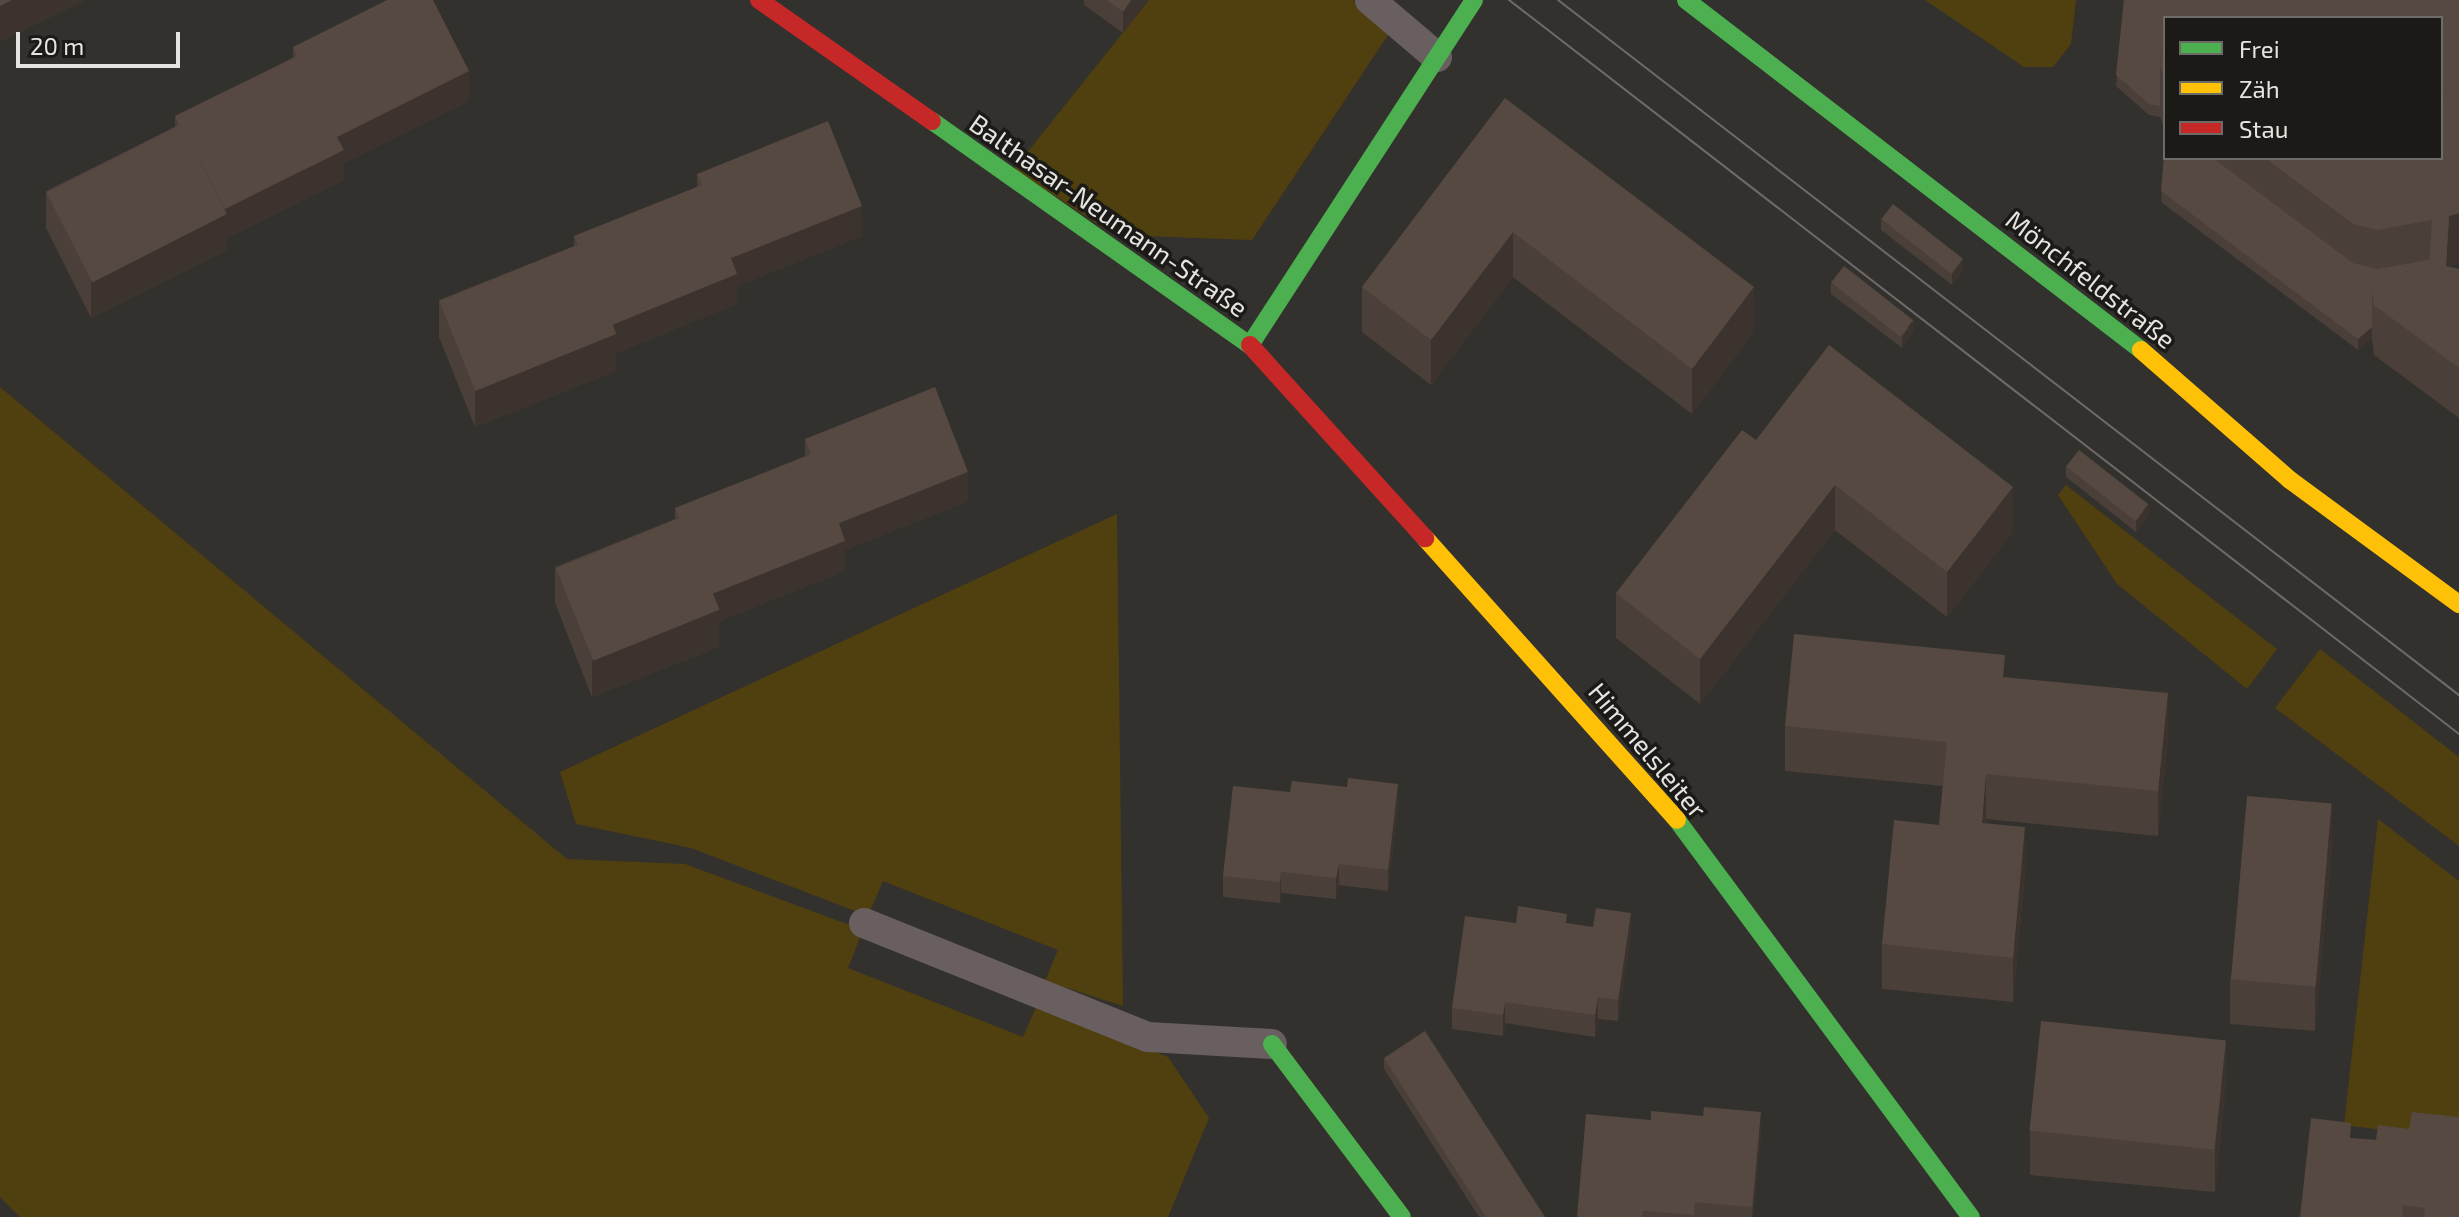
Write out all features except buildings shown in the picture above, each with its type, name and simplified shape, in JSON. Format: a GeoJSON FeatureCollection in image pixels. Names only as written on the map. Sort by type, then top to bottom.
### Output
{"type":"FeatureCollection","features":[{"type":"Feature","properties":{"kind":"street","name":"Balthasar-Neumann-Straße"},"geometry":{"type":"LineString","coordinates":[[759,0],[1250,345],[1474,0]]}},
{"type":"Feature","properties":{"kind":"street","name":"Mönchfeldstraße"},"geometry":{"type":"LineString","coordinates":[[1686,0],[2175,376],[2290,480],[2459,604]]}},
{"type":"Feature","properties":{"kind":"street","name":"Himmelsleiter"},"geometry":{"type":"LineString","coordinates":[[1250,345],[1659,796],[1971,1217]]}},
{"type":"Feature","properties":{"kind":"street"},"geometry":{"type":"LineString","coordinates":[[1272,1044],[1402,1217]]}},
{"type":"Feature","properties":{"kind":"lane"},"geometry":{"type":"LineString","coordinates":[[1370,0],[1437,57]]}},
{"type":"Feature","properties":{"kind":"lane"},"geometry":{"type":"LineString","coordinates":[[864,923],[1148,1037],[1272,1044]]}},
{"type":"Feature","properties":{"kind":"shaded area"},"geometry":{"type":"Polygon","coordinates":[[[1149,0],[1353,0],[1390,32],[1252,240],[1114,235],[1014,169],[1149,0]]]}},
{"type":"Feature","properties":{"kind":"shaded area"},"geometry":{"type":"Polygon","coordinates":[[[1925,0],[2076,0],[2071,44],[2053,67],[2024,67],[1925,0]]]}},
{"type":"Feature","properties":{"kind":"shaded area"},"geometry":{"type":"Polygon","coordinates":[[[0,387],[567,859],[685,864],[863,930],[848,968],[1023,1037],[1037,1005],[1168,1057],[1209,1118],[1168,1217],[20,1217],[0,1197],[0,387]]]}},
{"type":"Feature","properties":{"kind":"shaded area"},"geometry":{"type":"Polygon","coordinates":[[[2066,485],[2277,649],[2247,689],[2117,584],[2058,495],[2066,485]]]}},
{"type":"Feature","properties":{"kind":"shaded area"},"geometry":{"type":"Polygon","coordinates":[[[1117,514],[1123,1006],[1045,981],[1058,950],[883,881],[868,916],[691,848],[576,824],[560,772],[1117,514]]]}},
{"type":"Feature","properties":{"kind":"shaded area"},"geometry":{"type":"Polygon","coordinates":[[[2320,649],[2459,757],[2459,846],[2275,708],[2320,649]]]}},
{"type":"Feature","properties":{"kind":"shaded area"},"geometry":{"type":"Polygon","coordinates":[[[2378,819],[2459,881],[2459,1140],[2344,1125],[2378,819]]]}},
{"type":"Feature","properties":{"kind":"tram line"},"geometry":{"type":"LineString","coordinates":[[1509,0],[2459,734]]}},
{"type":"Feature","properties":{"kind":"tram line"},"geometry":{"type":"LineString","coordinates":[[1558,0],[2459,695]]}},
{"type":"Feature","properties":{"kind":"traffic: fast"},"geometry":{"type":"LineString","coordinates":[[932,121],[1250,345],[1474,0]]}},
{"type":"Feature","properties":{"kind":"traffic: fast"},"geometry":{"type":"LineString","coordinates":[[1686,0],[2141,350]]}},
{"type":"Feature","properties":{"kind":"traffic: fast"},"geometry":{"type":"LineString","coordinates":[[1677,820],[1971,1217]]}},
{"type":"Feature","properties":{"kind":"traffic: fast"},"geometry":{"type":"LineString","coordinates":[[1272,1044],[1402,1217]]}},
{"type":"Feature","properties":{"kind":"traffic: slow"},"geometry":{"type":"LineString","coordinates":[[2141,350],[2290,480],[2459,604]]}},
{"type":"Feature","properties":{"kind":"traffic: slow"},"geometry":{"type":"LineString","coordinates":[[1425,538],[1677,820]]}},
{"type":"Feature","properties":{"kind":"traffic: jam"},"geometry":{"type":"LineString","coordinates":[[759,0],[932,121]]}},
{"type":"Feature","properties":{"kind":"traffic: jam"},"geometry":{"type":"LineString","coordinates":[[1250,345],[1425,538]]}}]}
